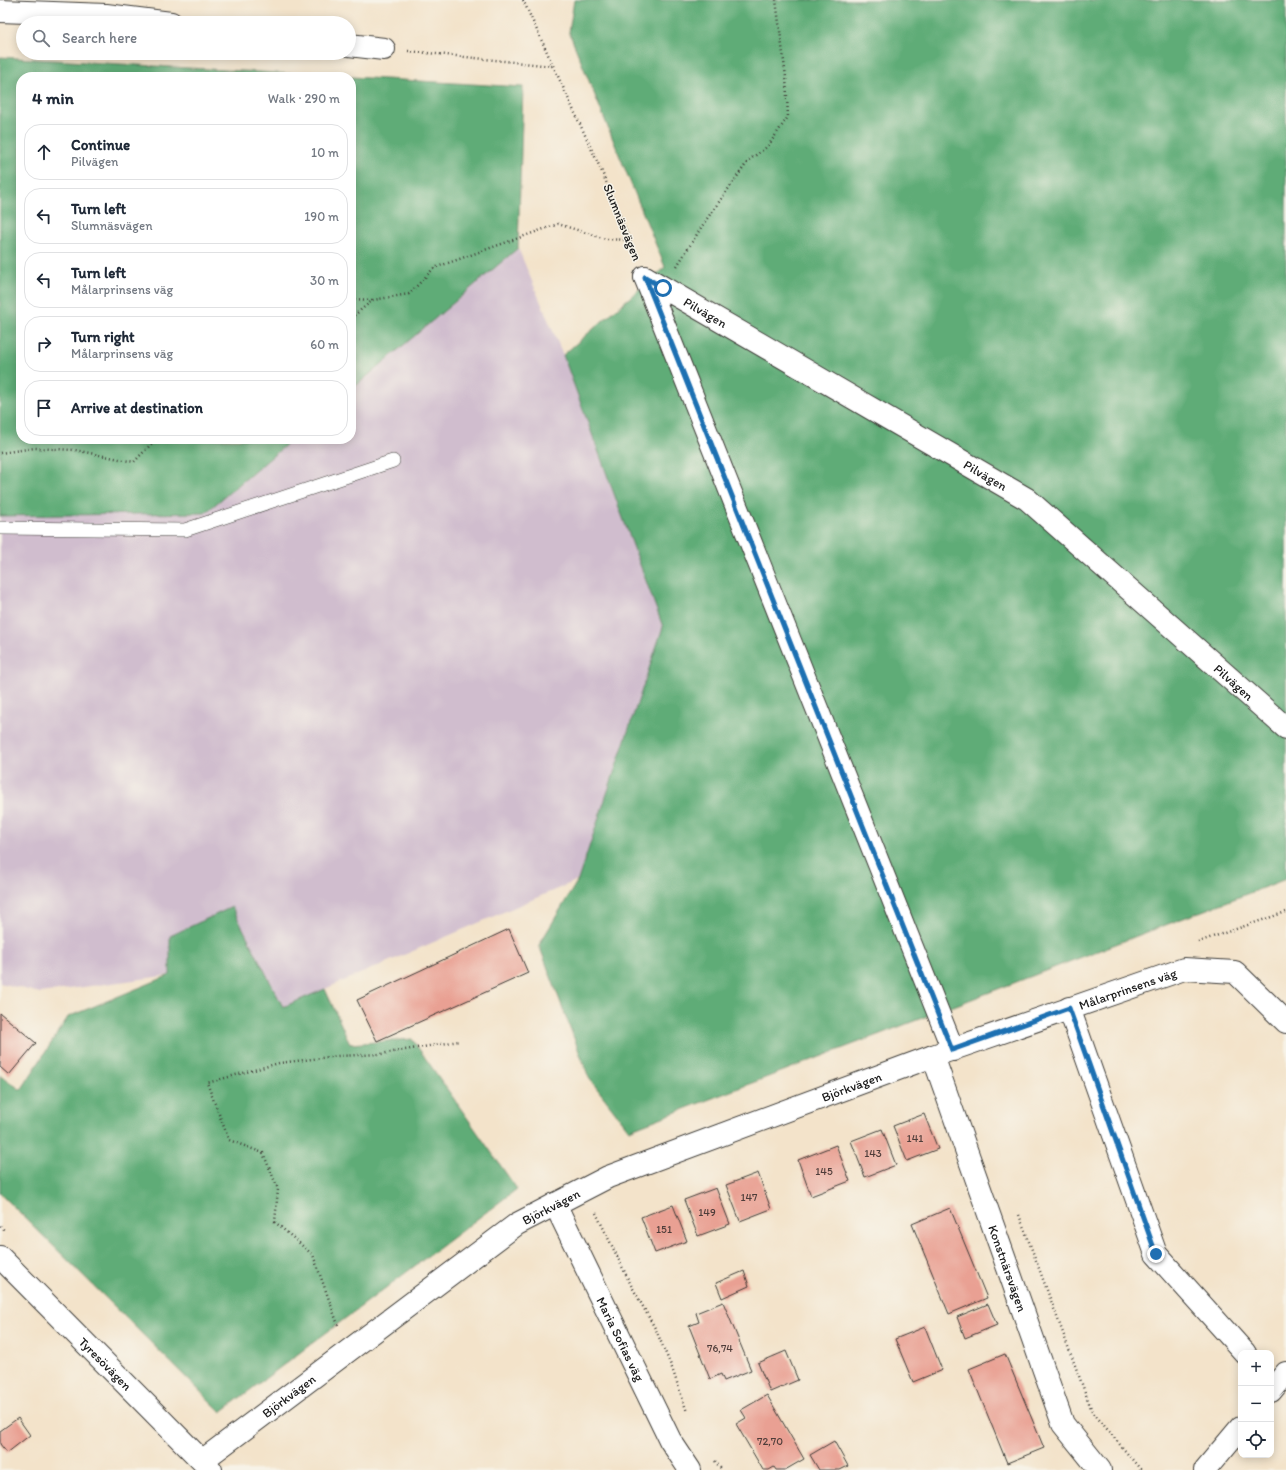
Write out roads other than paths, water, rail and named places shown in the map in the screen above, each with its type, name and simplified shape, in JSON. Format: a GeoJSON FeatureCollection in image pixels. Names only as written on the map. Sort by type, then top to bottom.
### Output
{"type":"FeatureCollection","features":[{"type":"Feature","properties":{"kind":"street"},"geometry":{"type":"LineString","coordinates":[[0,11],[114,16]]}},
{"type":"Feature","properties":{"kind":"street"},"geometry":{"type":"LineString","coordinates":[[356,46],[384,49]]}},
{"type":"Feature","properties":{"kind":"street","name":"Pilvägen"},"geometry":{"type":"LineString","coordinates":[[654,282],[1027,498],[1286,728]]}},
{"type":"Feature","properties":{"kind":"street","name":"Slumnäsvägen"},"geometry":{"type":"LineString","coordinates":[[654,282],[943,1053]]}},
{"type":"Feature","properties":{"kind":"street","name":"Målarprinsens väg"},"geometry":{"type":"LineString","coordinates":[[943,1053],[1184,969],[1235,972],[1286,1022]]}},
{"type":"Feature","properties":{"kind":"street","name":"Målarprinsens väg"},"geometry":{"type":"LineString","coordinates":[[1069,1008],[1156,1254],[1242,1350]]}},
{"type":"Feature","properties":{"kind":"street","name":"Björkvägen"},"geometry":{"type":"LineString","coordinates":[[207,1465],[517,1224],[608,1177],[943,1053]]}},
{"type":"Feature","properties":{"kind":"street","name":"Konstnärsvägen"},"geometry":{"type":"LineString","coordinates":[[943,1053],[1063,1424],[1100,1470]]}},
{"type":"Feature","properties":{"kind":"street","name":"Maria Sofias väg"},"geometry":{"type":"LineString","coordinates":[[555,1204],[670,1440],[690,1470]]}},
{"type":"Feature","properties":{"kind":"street","name":"Tyresövägen"},"geometry":{"type":"LineString","coordinates":[[0,1257],[207,1465]]}},
{"type":"Feature","properties":{"kind":"street"},"geometry":{"type":"LineString","coordinates":[[1205,1470],[1238,1431]]}},
{"type":"Feature","properties":{"kind":"lane"},"geometry":{"type":"LineString","coordinates":[[0,528],[185,530],[393,461]]}}]}
